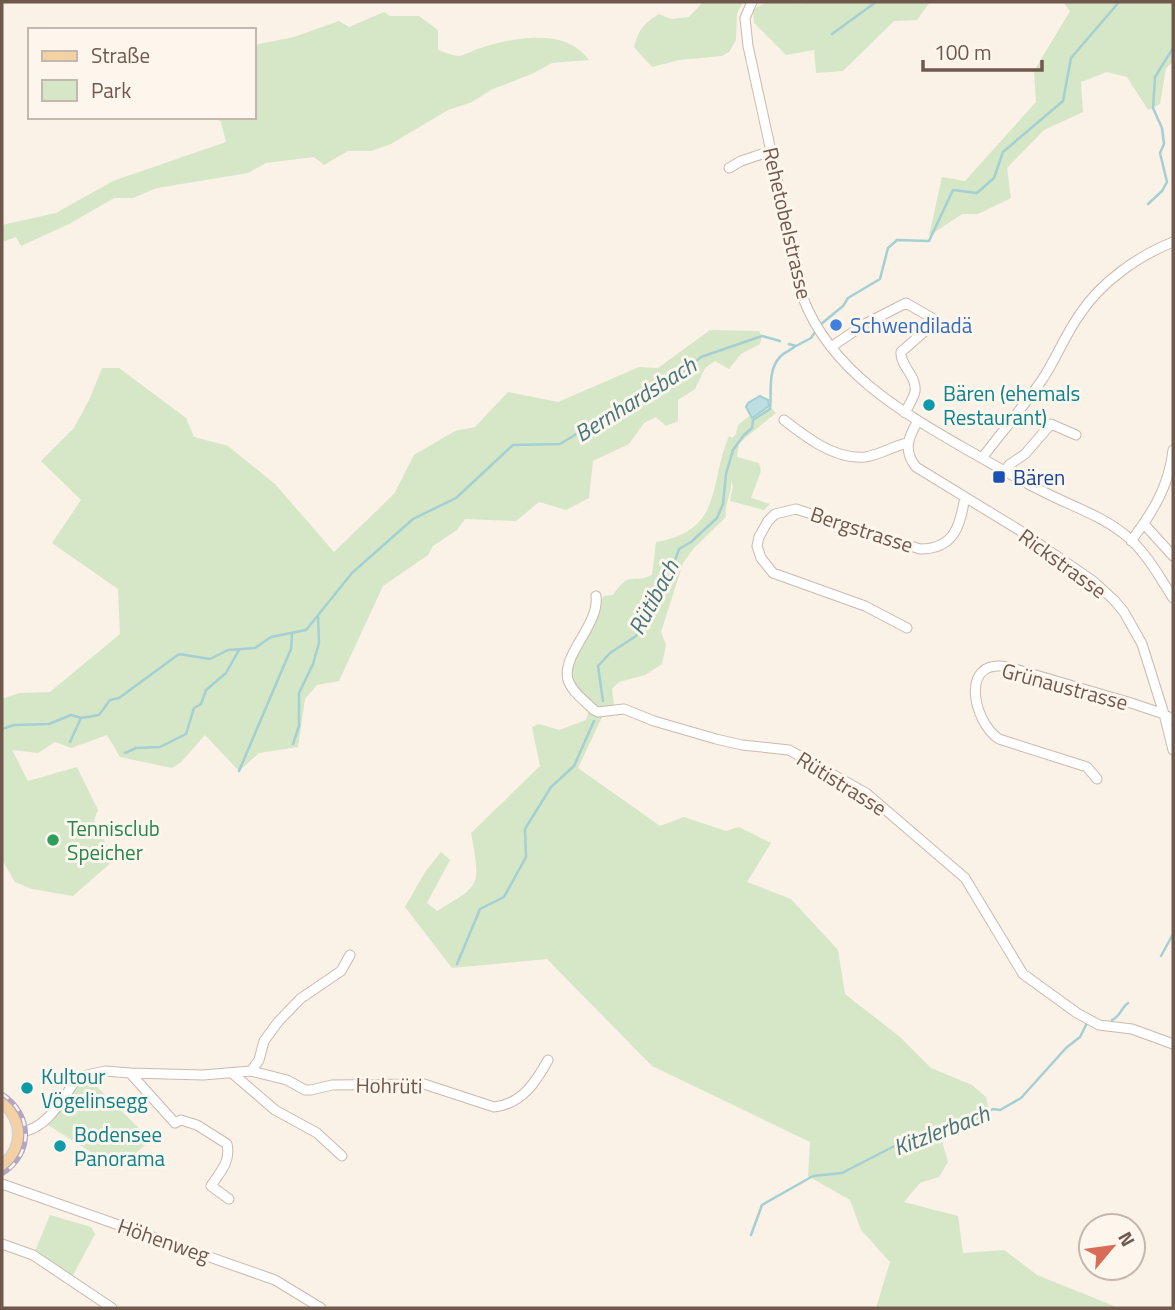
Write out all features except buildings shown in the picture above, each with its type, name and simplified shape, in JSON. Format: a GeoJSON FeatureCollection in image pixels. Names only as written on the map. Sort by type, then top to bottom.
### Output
{"type":"FeatureCollection","features":[{"type":"Feature","properties":{"kind":"main road"},"geometry":{"type":"LineString","coordinates":[[2,1102],[13,1114],[19,1132],[16,1149],[2,1166]]}},
{"type":"Feature","properties":{"kind":"street","name":"Rehetobelstrasse"},"geometry":{"type":"LineString","coordinates":[[752,2],[745,18],[746,31],[803,298],[818,329],[831,347],[874,391],[918,421],[1005,471],[1097,517],[1132,541],[1142,551],[1173,597]]}},
{"type":"Feature","properties":{"kind":"street"},"geometry":{"type":"LineString","coordinates":[[729,168],[771,151]]}},
{"type":"Feature","properties":{"kind":"street"},"geometry":{"type":"LineString","coordinates":[[982,458],[1043,379],[1080,313],[1095,296],[1111,279],[1156,249],[1173,242]]}},
{"type":"Feature","properties":{"kind":"street"},"geometry":{"type":"LineString","coordinates":[[831,347],[865,324],[906,303],[932,318],[934,323],[901,352],[900,357],[915,385],[915,393],[905,412]]}},
{"type":"Feature","properties":{"kind":"street"},"geometry":{"type":"LineString","coordinates":[[784,420],[808,439],[847,456],[865,457],[907,443],[918,421]]}},
{"type":"Feature","properties":{"kind":"street"},"geometry":{"type":"LineString","coordinates":[[1005,471],[1011,463],[1025,454],[1051,424],[1076,435]]}},
{"type":"Feature","properties":{"kind":"street","name":"Rickstrasse"},"geometry":{"type":"LineString","coordinates":[[907,443],[909,456],[916,467],[1048,550],[1114,600],[1142,644],[1173,750]]}},
{"type":"Feature","properties":{"kind":"street"},"geometry":{"type":"LineString","coordinates":[[1132,541],[1160,500],[1170,473],[1173,450]]}},
{"type":"Feature","properties":{"kind":"street","name":"Bergstrasse"},"geometry":{"type":"LineString","coordinates":[[907,628],[864,606],[773,573],[761,558],[757,546],[762,528],[775,514],[796,509],[920,549],[932,549],[950,538],[958,529],[965,497]]}},
{"type":"Feature","properties":{"kind":"street"},"geometry":{"type":"LineString","coordinates":[[1144,524],[1173,556]]}},
{"type":"Feature","properties":{"kind":"street","name":"Rütistrasse"},"geometry":{"type":"LineString","coordinates":[[596,596],[596,609],[568,670],[568,679],[573,689],[594,710],[624,709],[654,721],[716,739],[789,750],[866,793],[965,878],[1023,974],[1077,1013],[1099,1025],[1132,1029],[1173,1044]]}},
{"type":"Feature","properties":{"kind":"street","name":"Grünaustrasse"},"geometry":{"type":"LineString","coordinates":[[1097,779],[1087,767],[999,739],[991,734],[982,720],[975,694],[975,683],[980,674],[997,665],[1008,667],[1164,714]]}},
{"type":"Feature","properties":{"kind":"street"},"geometry":{"type":"LineString","coordinates":[[1164,714],[1173,720]]}},
{"type":"Feature","properties":{"kind":"street"},"geometry":{"type":"LineString","coordinates":[[251,1071],[259,1060],[264,1041],[278,1022],[300,999],[341,971],[350,955]]}},
{"type":"Feature","properties":{"kind":"street","name":"Hohrüti"},"geometry":{"type":"LineString","coordinates":[[19,1132],[29,1131],[43,1122],[78,1077],[105,1071],[203,1075],[251,1071],[287,1080],[305,1090],[331,1085],[424,1084],[495,1107],[505,1106],[525,1093],[537,1081],[548,1060]]}},
{"type":"Feature","properties":{"kind":"street"},"geometry":{"type":"LineString","coordinates":[[130,1073],[175,1123],[181,1120],[197,1125],[227,1144],[230,1154],[228,1161],[211,1186],[229,1199]]}},
{"type":"Feature","properties":{"kind":"street"},"geometry":{"type":"LineString","coordinates":[[232,1073],[275,1110],[317,1133],[342,1156]]}},
{"type":"Feature","properties":{"kind":"street","name":"Höhenweg"},"geometry":{"type":"LineString","coordinates":[[2,1184],[275,1280],[321,1308]]}},
{"type":"Feature","properties":{"kind":"street"},"geometry":{"type":"LineString","coordinates":[[2,1244],[33,1255],[112,1308]]}},
{"type":"Feature","properties":{"kind":"green space"},"geometry":{"type":"Polygon","coordinates":[[[703,2],[743,2],[737,13],[736,40],[729,52],[722,56],[679,60],[652,67],[634,47],[643,27],[659,14],[671,19],[689,17],[703,2]]]}},
{"type":"Feature","properties":{"kind":"green space"},"geometry":{"type":"Polygon","coordinates":[[[766,2],[930,2],[917,20],[894,21],[843,71],[816,73],[814,50],[786,55],[754,23],[753,10],[766,2]]]}},
{"type":"Feature","properties":{"kind":"green space"},"geometry":{"type":"Polygon","coordinates":[[[1063,2],[1173,2],[1173,62],[1166,68],[1160,104],[1148,110],[1127,77],[1107,72],[1081,82],[1083,112],[1044,130],[1007,168],[1011,198],[978,214],[962,214],[929,236],[942,177],[965,181],[1036,102],[1034,71],[1070,11],[1063,2]]]}},
{"type":"Feature","properties":{"kind":"green space"},"geometry":{"type":"Polygon","coordinates":[[[384,12],[390,16],[419,16],[438,30],[438,50],[454,55],[459,56],[508,41],[538,38],[566,43],[589,60],[552,63],[491,90],[472,102],[448,110],[391,144],[371,151],[348,151],[324,165],[314,157],[266,163],[248,173],[157,188],[133,198],[114,198],[69,224],[21,246],[16,237],[2,242],[2,225],[56,213],[113,181],[226,142],[221,122],[217,119],[256,119],[256,45],[294,37],[339,21],[349,27],[384,12]]]}},
{"type":"Feature","properties":{"kind":"green space"},"geometry":{"type":"Polygon","coordinates":[[[710,330],[759,331],[762,336],[760,344],[741,354],[729,369],[715,361],[705,368],[695,389],[678,400],[678,421],[666,426],[656,417],[644,423],[629,444],[593,461],[589,498],[566,510],[539,502],[516,521],[465,519],[457,530],[433,546],[428,555],[383,586],[339,681],[317,685],[305,699],[298,747],[259,753],[239,771],[205,735],[181,762],[172,768],[120,757],[107,735],[71,748],[55,742],[38,753],[12,750],[28,781],[77,767],[98,810],[94,820],[114,860],[73,896],[32,889],[15,882],[2,860],[2,699],[19,693],[50,692],[120,634],[118,589],[52,543],[81,500],[41,461],[74,428],[102,368],[119,368],[186,418],[194,437],[228,446],[275,484],[334,552],[394,494],[414,455],[455,431],[475,427],[508,392],[558,402],[639,367],[658,368],[710,330]]]}},
{"type":"Feature","properties":{"kind":"green space"},"geometry":{"type":"Polygon","coordinates":[[[770,407],[776,413],[739,443],[737,457],[759,463],[761,471],[751,498],[770,504],[764,510],[730,501],[733,486],[731,481],[726,517],[694,548],[683,563],[661,632],[666,645],[662,664],[645,675],[619,682],[612,689],[614,706],[595,705],[576,687],[571,673],[581,642],[604,596],[613,595],[627,580],[652,575],[656,542],[678,536],[693,527],[703,516],[715,488],[729,436],[732,438],[736,434],[738,425],[749,416],[752,419],[770,407]]]}},
{"type":"Feature","properties":{"kind":"green space"},"geometry":{"type":"Polygon","coordinates":[[[589,710],[603,715],[578,768],[660,826],[684,817],[726,831],[739,827],[771,843],[747,882],[791,899],[838,950],[845,994],[900,1037],[931,1068],[972,1085],[986,1097],[990,1115],[941,1138],[948,1162],[939,1177],[920,1183],[904,1202],[958,1216],[963,1253],[1004,1250],[1037,1275],[1119,1308],[876,1308],[890,1262],[861,1230],[850,1200],[808,1176],[810,1142],[652,1066],[547,959],[452,968],[405,907],[425,872],[441,852],[450,860],[427,903],[437,911],[470,888],[476,873],[471,833],[540,766],[532,727],[539,724],[559,730],[586,720],[589,710]]]}},
{"type":"Feature","properties":{"kind":"green space"},"geometry":{"type":"Polygon","coordinates":[[[88,1078],[151,1140],[121,1166],[109,1158],[102,1159],[48,1125],[78,1085],[88,1078]]]}},
{"type":"Feature","properties":{"kind":"green space"},"geometry":{"type":"Polygon","coordinates":[[[50,1215],[91,1227],[95,1234],[72,1277],[35,1251],[50,1215]]]}},
{"type":"Feature","properties":{"kind":"water"},"geometry":{"type":"Polygon","coordinates":[[[760,396],[768,400],[769,406],[752,418],[746,407],[760,396]]]}},
{"type":"Feature","properties":{"kind":"waterway"},"geometry":{"type":"LineString","coordinates":[[832,34],[876,2]]}},
{"type":"Feature","properties":{"kind":"waterway","name":"Bernhardsbach"},"geometry":{"type":"LineString","coordinates":[[789,344],[796,346],[811,338],[820,325],[843,306],[848,298],[880,279],[888,248],[897,240],[929,241],[953,190],[977,193],[994,178],[1003,152],[1063,101],[1071,58],[1119,2]]}},
{"type":"Feature","properties":{"kind":"waterway"},"geometry":{"type":"LineString","coordinates":[[1148,204],[1167,182],[1160,153],[1164,144],[1162,128],[1153,108],[1155,77],[1173,48]]}},
{"type":"Feature","properties":{"kind":"waterway","name":"Bernhardsbach"},"geometry":{"type":"LineString","coordinates":[[2,729],[14,725],[49,724],[71,715],[81,718],[99,715],[110,700],[119,698],[179,654],[210,659],[228,650],[255,648],[271,637],[306,630],[352,573],[413,519],[456,498],[513,445],[560,444],[639,396],[675,379],[701,357],[762,336],[780,341]]}},
{"type":"Feature","properties":{"kind":"waterway","name":"Rütibach"},"geometry":{"type":"LineString","coordinates":[[603,701],[598,666],[610,653],[636,636],[651,602],[670,575],[679,549],[691,542],[717,518],[723,504],[726,474],[733,450],[752,428],[753,420],[770,409],[773,369],[781,356],[794,347]]}},
{"type":"Feature","properties":{"kind":"waterway"},"geometry":{"type":"LineString","coordinates":[[293,744],[299,726],[299,693],[313,664],[319,643],[318,616]]}},
{"type":"Feature","properties":{"kind":"waterway"},"geometry":{"type":"LineString","coordinates":[[239,771],[291,649],[292,634]]}},
{"type":"Feature","properties":{"kind":"waterway"},"geometry":{"type":"LineString","coordinates":[[125,753],[136,748],[160,747],[186,734],[194,708],[201,704],[206,690],[226,673],[239,650]]}},
{"type":"Feature","properties":{"kind":"waterway"},"geometry":{"type":"LineString","coordinates":[[70,742],[81,718]]}},
{"type":"Feature","properties":{"kind":"waterway","name":"Rütibach"},"geometry":{"type":"LineString","coordinates":[[457,964],[480,909],[504,897],[526,857],[525,829],[551,787],[574,766],[594,721]]}},
{"type":"Feature","properties":{"kind":"waterway","name":"Kitzlerbach"},"geometry":{"type":"LineString","coordinates":[[1161,956],[1173,934]]}},
{"type":"Feature","properties":{"kind":"waterway","name":"Kitzlerbach"},"geometry":{"type":"LineString","coordinates":[[1112,1020],[1128,1003]]}},
{"type":"Feature","properties":{"kind":"waterway","name":"Kitzlerbach"},"geometry":{"type":"LineString","coordinates":[[751,1235],[762,1205],[813,1176],[842,1173],[908,1139],[971,1121],[993,1109],[1000,1110],[1021,1098],[1066,1048],[1080,1037],[1087,1023]]}},
{"type":"Feature","properties":{"kind":"railway"},"geometry":{"type":"LineString","coordinates":[[2,1094],[20,1112],[26,1134],[20,1156],[2,1174]]}},
{"type":"Feature","properties":{"kind":"place","name":"Schwendiladä"},"geometry":{"type":"Point","coordinates":[836,325]}},
{"type":"Feature","properties":{"kind":"place","name":"Bären (ehemals Restaurant)"},"geometry":{"type":"Point","coordinates":[929,405]}},
{"type":"Feature","properties":{"kind":"place","name":"Bären"},"geometry":{"type":"Point","coordinates":[999,477]}},
{"type":"Feature","properties":{"kind":"place","name":"Tennisclub Speicher"},"geometry":{"type":"Point","coordinates":[53,840]}},
{"type":"Feature","properties":{"kind":"place","name":"Kultour Vögelinsegg"},"geometry":{"type":"Point","coordinates":[27,1088]}},
{"type":"Feature","properties":{"kind":"place","name":"Bodensee Panorama"},"geometry":{"type":"Point","coordinates":[60,1146]}}]}
